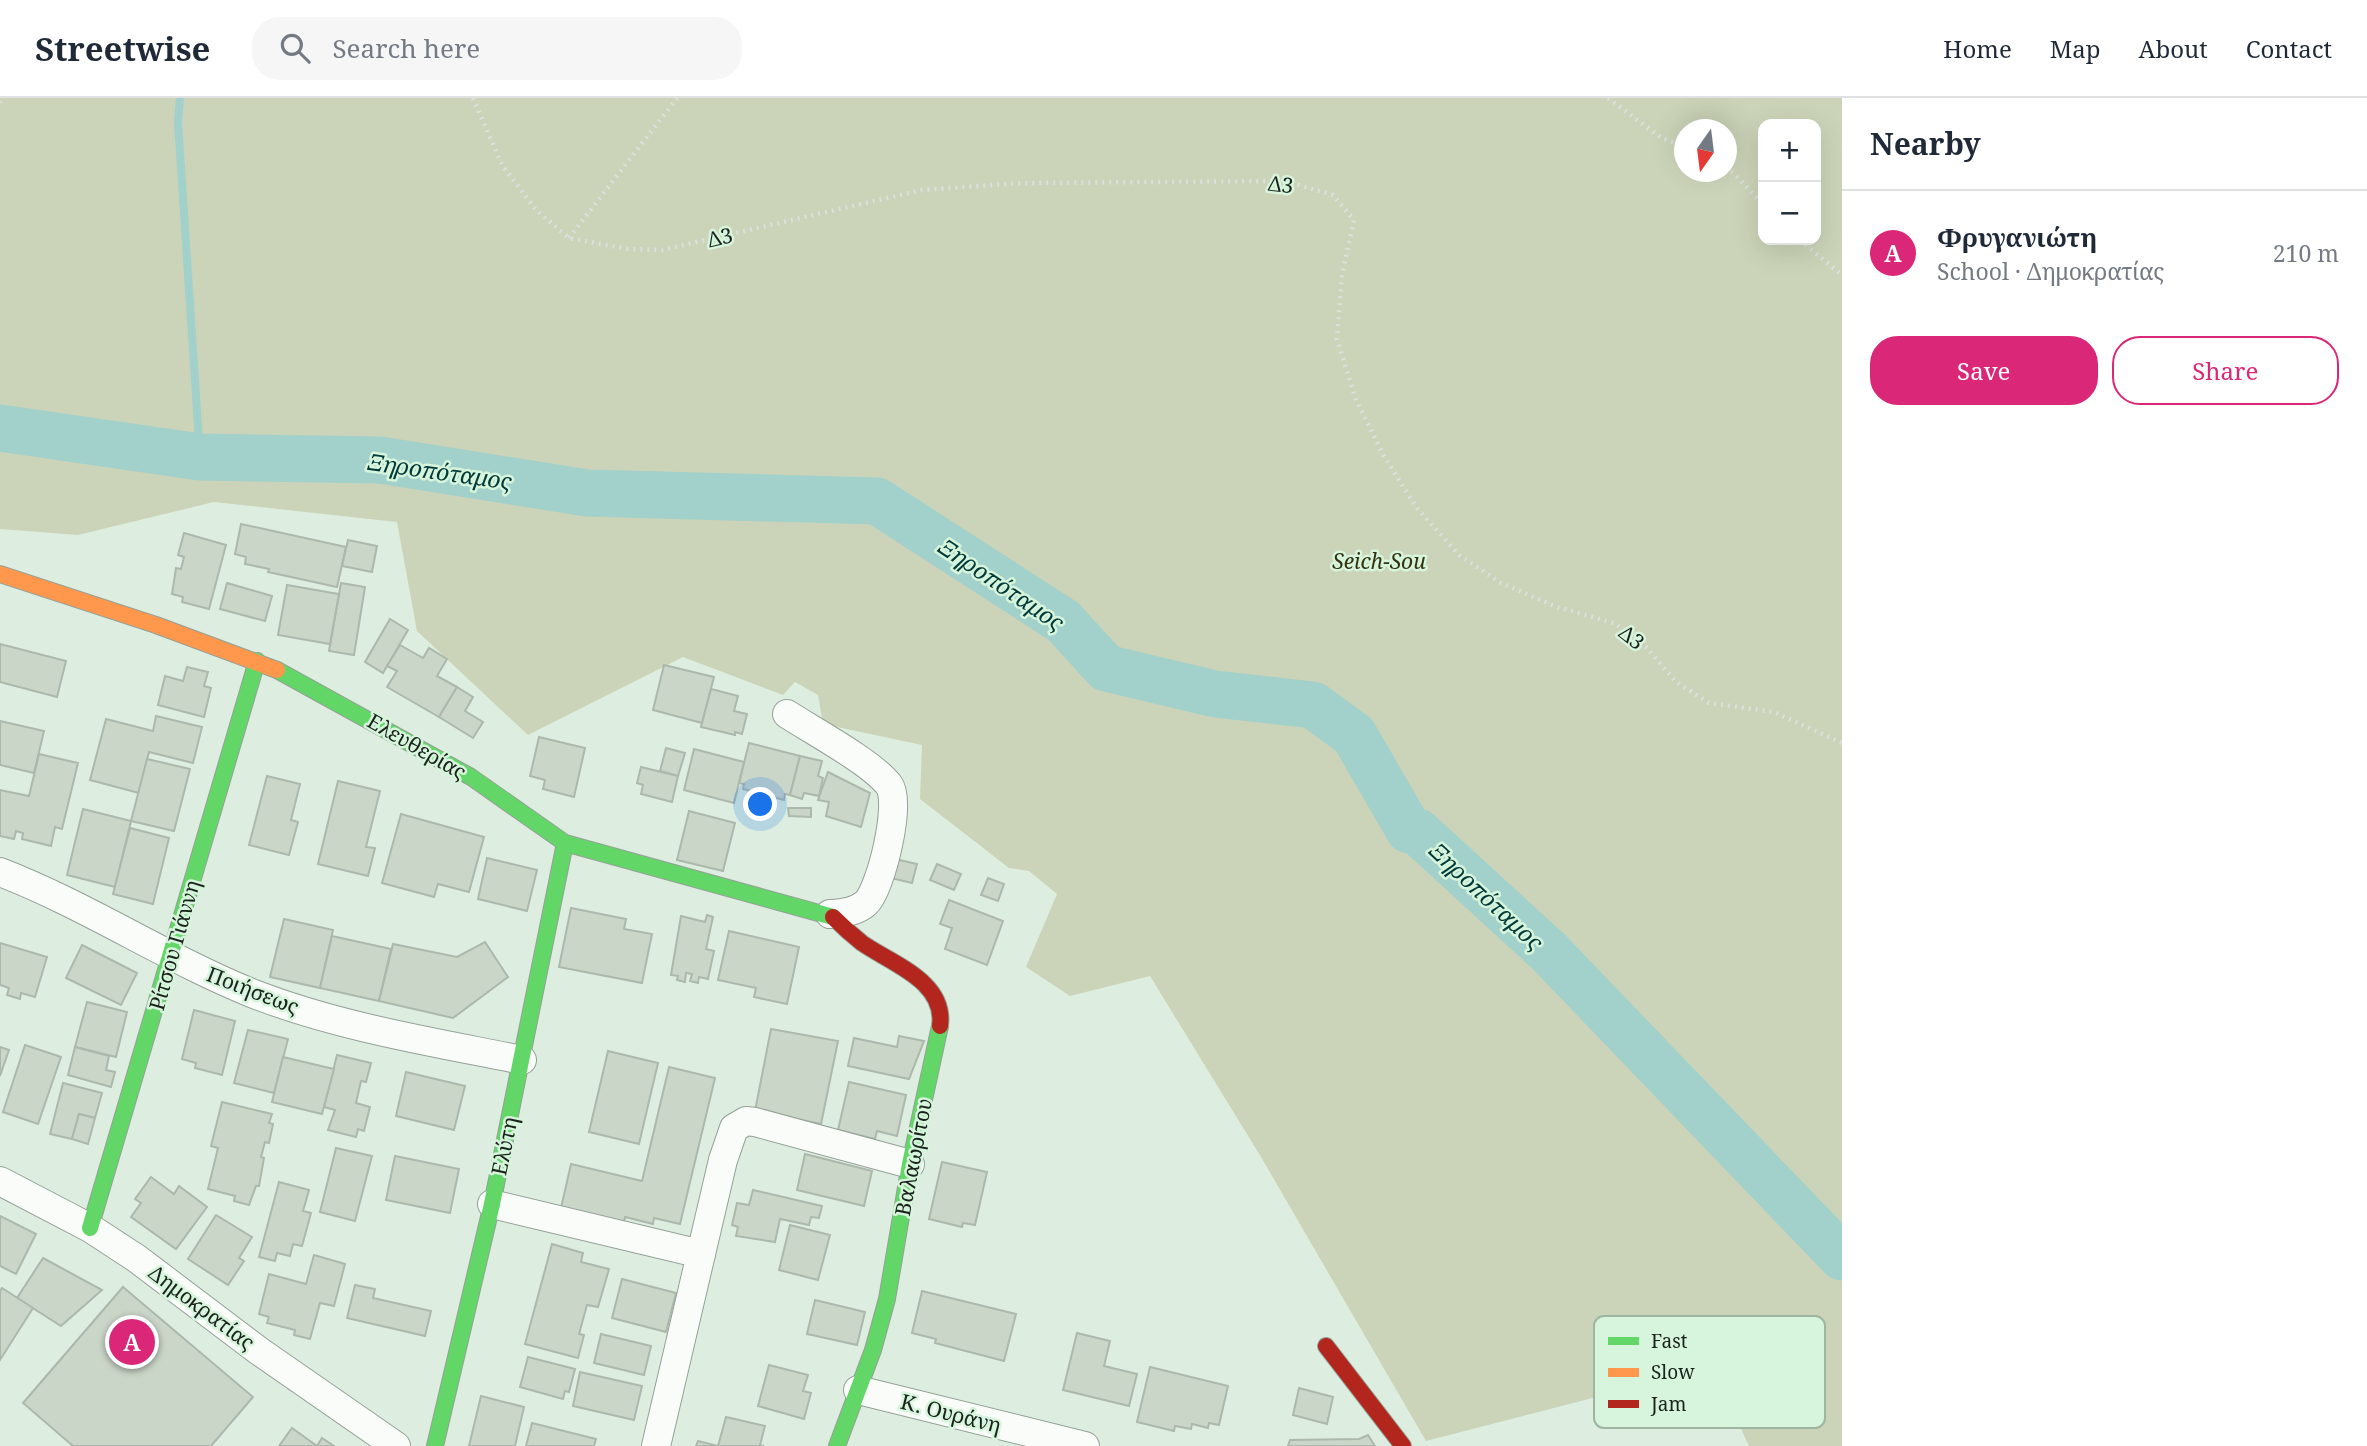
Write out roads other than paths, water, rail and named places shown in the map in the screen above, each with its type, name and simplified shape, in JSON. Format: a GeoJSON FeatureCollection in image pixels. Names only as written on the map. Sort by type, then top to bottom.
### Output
{"type":"FeatureCollection","features":[{"type":"Feature","properties":{"kind":"street","name":"Ελευθερίας"},"geometry":{"type":"LineString","coordinates":[[0,573],[257,661],[355,710],[471,777],[565,843],[830,914]]}},
{"type":"Feature","properties":{"kind":"street","name":"Ρίτσου Γιάννη"},"geometry":{"type":"LineString","coordinates":[[90,1228],[257,661]]}},
{"type":"Feature","properties":{"kind":"street"},"geometry":{"type":"LineString","coordinates":[[787,714],[880,776],[893,794],[892,823],[872,895],[858,909],[830,914]]}},
{"type":"Feature","properties":{"kind":"street","name":"Ελύτη"},"geometry":{"type":"LineString","coordinates":[[435,1446],[492,1205],[565,843]]}},
{"type":"Feature","properties":{"kind":"street","name":"Ποιήσεως"},"geometry":{"type":"LineString","coordinates":[[0,872],[227,982],[301,1008],[394,1034],[522,1060]]}},
{"type":"Feature","properties":{"kind":"street","name":"Βαλαωρίτου"},"geometry":{"type":"LineString","coordinates":[[830,914],[863,943],[915,976],[938,998],[942,1008],[910,1164],[887,1299],[837,1446]]}},
{"type":"Feature","properties":{"kind":"street"},"geometry":{"type":"LineString","coordinates":[[656,1446],[728,1143],[734,1128],[741,1123],[755,1122],[910,1164]]}},
{"type":"Feature","properties":{"kind":"street","name":"Δημοκρατίας"},"geometry":{"type":"LineString","coordinates":[[0,1181],[90,1228],[136,1258],[259,1351],[396,1446]]}},
{"type":"Feature","properties":{"kind":"street"},"geometry":{"type":"LineString","coordinates":[[492,1205],[701,1254]]}},
{"type":"Feature","properties":{"kind":"street"},"geometry":{"type":"LineString","coordinates":[[1326,1346],[1403,1446]]}},
{"type":"Feature","properties":{"kind":"street","name":"Κ. Ουράνη"},"geometry":{"type":"LineString","coordinates":[[858,1390],[1085,1446]]}},
{"type":"Feature","properties":{"kind":"waterway"},"geometry":{"type":"LineString","coordinates":[[180,98],[178,122],[200,457]]}},
{"type":"Feature","properties":{"kind":"waterway","name":"Ξηροπόταμος"},"geometry":{"type":"LineString","coordinates":[[0,428],[200,457],[380,460],[587,493],[877,501],[1063,621],[1106,668],[1215,694],[1313,705],[1354,735],[1409,830],[1418,832],[1548,951],[1842,1257]]}},
{"type":"Feature","properties":{"kind":"place","name":"Φρυγανιώτη"},"geometry":{"type":"Point","coordinates":[132,1342]}},
{"type":"Feature","properties":{"kind":"park label","name":"Seich-Sou"},"geometry":{"type":"Point","coordinates":[1379,561]}}]}
